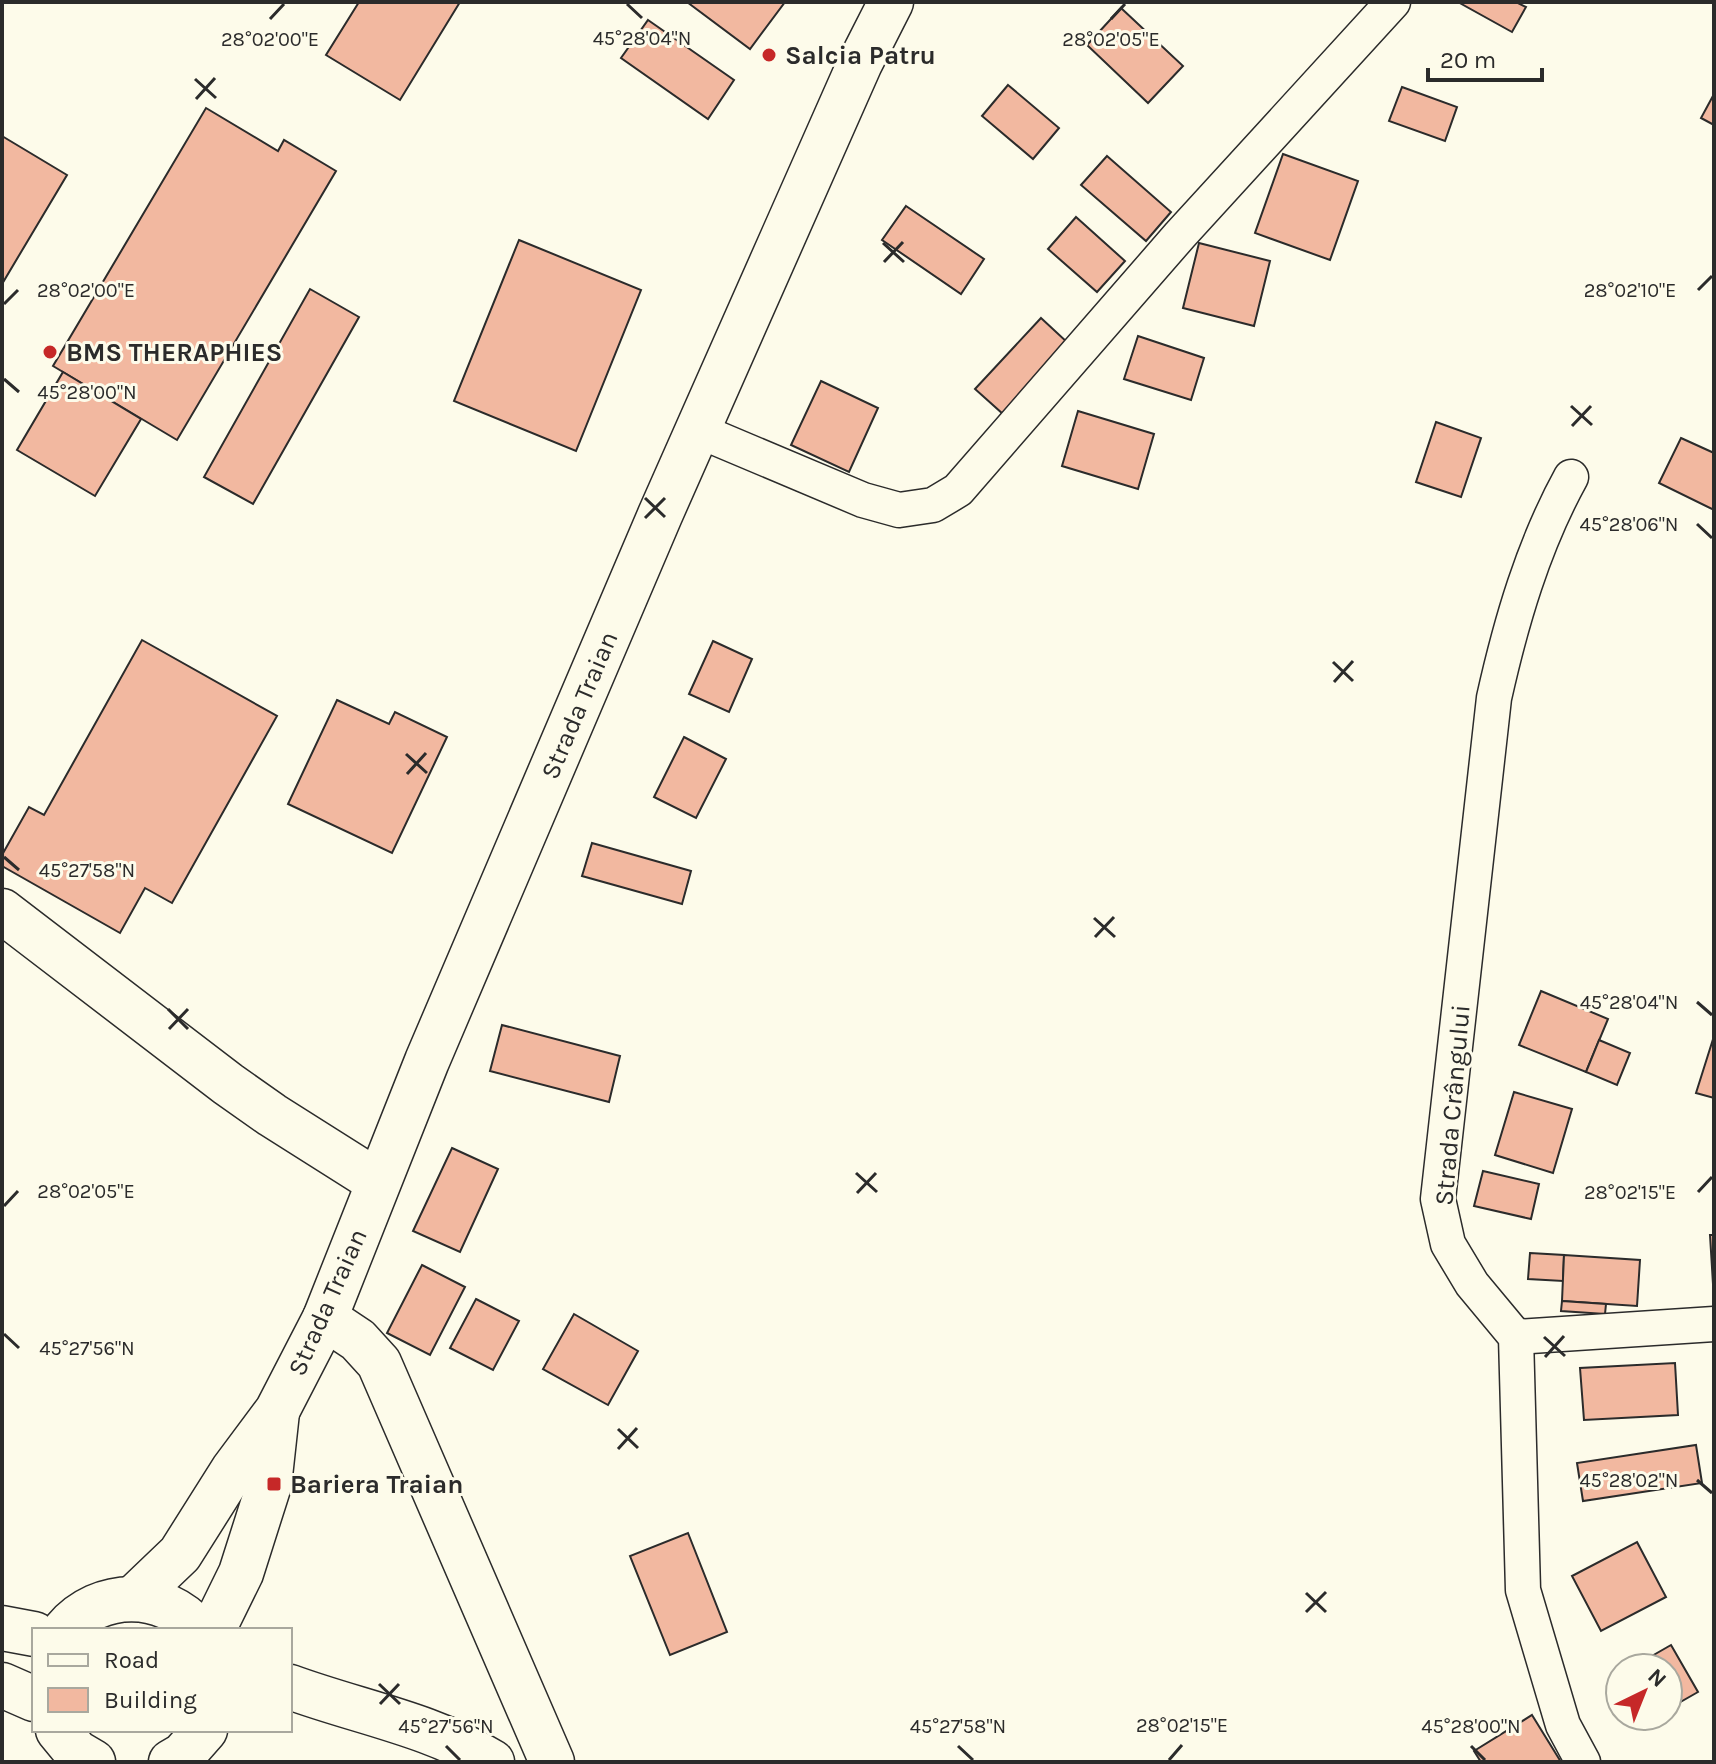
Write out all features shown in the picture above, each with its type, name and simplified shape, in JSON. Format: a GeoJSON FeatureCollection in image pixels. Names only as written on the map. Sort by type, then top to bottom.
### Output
{"type":"FeatureCollection","features":[{"type":"Feature","properties":{"kind":"main road","name":"Strada Traian"},"geometry":{"type":"LineString","coordinates":[[134,1598],[180,1554],[233,1470],[277,1411],[325,1318],[427,1061],[697,430],[860,63],[891,2]]}},
{"type":"Feature","properties":{"kind":"main road"},"geometry":{"type":"LineString","coordinates":[[2,911],[228,1084],[378,1182]]}},
{"type":"Feature","properties":{"kind":"main road"},"geometry":{"type":"LineString","coordinates":[[325,1318],[358,1340],[379,1363],[552,1762]]}},
{"type":"Feature","properties":{"kind":"main road","name":"Strada Traian"},"geometry":{"type":"LineString","coordinates":[[214,1628],[241,1573],[269,1485],[277,1411]]}},
{"type":"Feature","properties":{"kind":"main road"},"geometry":{"type":"LineString","coordinates":[[67,1628],[90,1608],[111,1600],[134,1598],[163,1604],[188,1619],[196,1628]]}},
{"type":"Feature","properties":{"kind":"main road"},"geometry":{"type":"LineString","coordinates":[[2,1628],[32,1634]]}},
{"type":"Feature","properties":{"kind":"main road"},"geometry":{"type":"LineString","coordinates":[[2,1685],[32,1698]]}},
{"type":"Feature","properties":{"kind":"main road"},"geometry":{"type":"LineString","coordinates":[[296,1693],[422,1728],[492,1762]]}},
{"type":"Feature","properties":{"kind":"main road"},"geometry":{"type":"LineString","coordinates":[[171,1762],[183,1755],[203,1732]]}},
{"type":"Feature","properties":{"kind":"street"},"geometry":{"type":"LineString","coordinates":[[697,430],[863,500],[899,510],[933,505],[958,490],[1180,235],[1393,2]]}},
{"type":"Feature","properties":{"kind":"street","name":"Strada Crângului"},"geometry":{"type":"LineString","coordinates":[[1516,1337],[1472,1284],[1448,1244],[1438,1199],[1494,698],[1506,643],[1531,568],[1548,520],[1571,477]]}},
{"type":"Feature","properties":{"kind":"street"},"geometry":{"type":"LineString","coordinates":[[1583,1762],[1563,1725],[1523,1590],[1516,1337],[1714,1324]]}},
{"type":"Feature","properties":{"kind":"building"},"geometry":{"type":"Polygon","coordinates":[[[359,2],[460,2],[400,100],[326,55],[359,2]]]}},
{"type":"Feature","properties":{"kind":"building"},"geometry":{"type":"Polygon","coordinates":[[[687,2],[785,2],[750,49],[687,2]]]}},
{"type":"Feature","properties":{"kind":"building"},"geometry":{"type":"Polygon","coordinates":[[[1458,2],[1516,2],[1526,7],[1512,32],[1458,2]]]}},
{"type":"Feature","properties":{"kind":"building"},"geometry":{"type":"Polygon","coordinates":[[[1121,8],[1183,66],[1148,103],[1087,45],[1121,8]]]}},
{"type":"Feature","properties":{"kind":"building"},"geometry":{"type":"Polygon","coordinates":[[[648,20],[734,80],[708,119],[621,58],[648,20]]]}},
{"type":"Feature","properties":{"kind":"building"},"geometry":{"type":"Polygon","coordinates":[[[1008,85],[1059,128],[1033,159],[982,116],[1008,85]]]}},
{"type":"Feature","properties":{"kind":"building"},"geometry":{"type":"Polygon","coordinates":[[[1402,87],[1457,107],[1445,141],[1389,121],[1402,87]]]}},
{"type":"Feature","properties":{"kind":"building"},"geometry":{"type":"Polygon","coordinates":[[[1714,94],[1714,125],[1701,118],[1714,94]]]}},
{"type":"Feature","properties":{"kind":"building"},"geometry":{"type":"Polygon","coordinates":[[[206,108],[278,151],[284,140],[336,171],[177,440],[53,366],[206,108]]]}},
{"type":"Feature","properties":{"kind":"building"},"geometry":{"type":"Polygon","coordinates":[[[2,136],[67,175],[2,284],[2,136]]]}},
{"type":"Feature","properties":{"kind":"building"},"geometry":{"type":"Polygon","coordinates":[[[1283,154],[1358,181],[1330,260],[1255,233],[1283,154]]]}},
{"type":"Feature","properties":{"kind":"building"},"geometry":{"type":"Polygon","coordinates":[[[1107,156],[1171,212],[1146,241],[1081,185],[1107,156]]]}},
{"type":"Feature","properties":{"kind":"building"},"geometry":{"type":"Polygon","coordinates":[[[906,206],[984,259],[961,294],[882,240],[906,206]]]}},
{"type":"Feature","properties":{"kind":"building"},"geometry":{"type":"Polygon","coordinates":[[[1076,217],[1125,261],[1097,292],[1048,249],[1076,217]]]}},
{"type":"Feature","properties":{"kind":"building"},"geometry":{"type":"Polygon","coordinates":[[[519,240],[641,290],[576,451],[454,401],[519,240]]]}},
{"type":"Feature","properties":{"kind":"building"},"geometry":{"type":"Polygon","coordinates":[[[1199,243],[1270,261],[1254,326],[1183,308],[1199,243]]]}},
{"type":"Feature","properties":{"kind":"building"},"geometry":{"type":"Polygon","coordinates":[[[310,289],[359,317],[253,504],[204,477],[310,289]]]}},
{"type":"Feature","properties":{"kind":"building"},"geometry":{"type":"Polygon","coordinates":[[[1041,318],[1068,343],[1003,414],[975,389],[1041,318]]]}},
{"type":"Feature","properties":{"kind":"building"},"geometry":{"type":"Polygon","coordinates":[[[1138,336],[1204,358],[1191,400],[1124,379],[1138,336]]]}},
{"type":"Feature","properties":{"kind":"building"},"geometry":{"type":"Polygon","coordinates":[[[63,372],[141,419],[95,496],[17,450],[63,372]]]}},
{"type":"Feature","properties":{"kind":"building"},"geometry":{"type":"Polygon","coordinates":[[[821,381],[878,408],[849,472],[791,445],[821,381]]]}},
{"type":"Feature","properties":{"kind":"building"},"geometry":{"type":"Polygon","coordinates":[[[1078,411],[1154,434],[1138,489],[1062,466],[1078,411]]]}},
{"type":"Feature","properties":{"kind":"building"},"geometry":{"type":"Polygon","coordinates":[[[1436,422],[1481,438],[1461,497],[1416,482],[1436,422]]]}},
{"type":"Feature","properties":{"kind":"building"},"geometry":{"type":"Polygon","coordinates":[[[1681,438],[1714,453],[1714,510],[1659,483],[1681,438]]]}},
{"type":"Feature","properties":{"kind":"building"},"geometry":{"type":"Polygon","coordinates":[[[142,640],[277,716],[172,903],[145,888],[120,933],[2,866],[2,855],[29,807],[44,815],[142,640]]]}},
{"type":"Feature","properties":{"kind":"building"},"geometry":{"type":"Polygon","coordinates":[[[713,641],[752,659],[729,712],[689,694],[713,641]]]}},
{"type":"Feature","properties":{"kind":"building"},"geometry":{"type":"Polygon","coordinates":[[[337,700],[389,724],[395,712],[447,737],[392,853],[288,804],[337,700]]]}},
{"type":"Feature","properties":{"kind":"building"},"geometry":{"type":"Polygon","coordinates":[[[684,737],[726,759],[696,818],[654,797],[684,737]]]}},
{"type":"Feature","properties":{"kind":"building"},"geometry":{"type":"Polygon","coordinates":[[[592,843],[691,871],[682,904],[582,876],[592,843]]]}},
{"type":"Feature","properties":{"kind":"building"},"geometry":{"type":"Polygon","coordinates":[[[1541,991],[1608,1019],[1586,1072],[1519,1045],[1541,991]]]}},
{"type":"Feature","properties":{"kind":"building"},"geometry":{"type":"Polygon","coordinates":[[[502,1025],[620,1056],[609,1102],[490,1071],[502,1025]]]}},
{"type":"Feature","properties":{"kind":"building"},"geometry":{"type":"Polygon","coordinates":[[[1714,1036],[1714,1098],[1696,1093],[1714,1036]]]}},
{"type":"Feature","properties":{"kind":"building"},"geometry":{"type":"Polygon","coordinates":[[[1599,1040],[1630,1053],[1617,1085],[1586,1072],[1599,1040]]]}},
{"type":"Feature","properties":{"kind":"building"},"geometry":{"type":"Polygon","coordinates":[[[1514,1092],[1572,1109],[1553,1173],[1495,1155],[1514,1092]]]}},
{"type":"Feature","properties":{"kind":"building"},"geometry":{"type":"Polygon","coordinates":[[[452,1148],[498,1169],[460,1252],[413,1231],[452,1148]]]}},
{"type":"Feature","properties":{"kind":"building"},"geometry":{"type":"Polygon","coordinates":[[[1483,1171],[1539,1184],[1531,1219],[1474,1206],[1483,1171]]]}},
{"type":"Feature","properties":{"kind":"building"},"geometry":{"type":"Polygon","coordinates":[[[1710,1235],[1714,1235],[1714,1284],[1713,1284],[1710,1235]]]}},
{"type":"Feature","properties":{"kind":"building"},"geometry":{"type":"Polygon","coordinates":[[[1530,1253],[1564,1255],[1563,1281],[1528,1279],[1530,1253]]]}},
{"type":"Feature","properties":{"kind":"building"},"geometry":{"type":"Polygon","coordinates":[[[1564,1255],[1640,1260],[1637,1306],[1562,1301],[1564,1255]]]}},
{"type":"Feature","properties":{"kind":"building"},"geometry":{"type":"Polygon","coordinates":[[[422,1265],[465,1287],[430,1355],[387,1333],[422,1265]]]}},
{"type":"Feature","properties":{"kind":"building"},"geometry":{"type":"Polygon","coordinates":[[[476,1299],[519,1321],[493,1370],[450,1348],[476,1299]]]}},
{"type":"Feature","properties":{"kind":"building"},"geometry":{"type":"Polygon","coordinates":[[[1562,1301],[1606,1304],[1605,1314],[1561,1311],[1562,1301]]]}},
{"type":"Feature","properties":{"kind":"building"},"geometry":{"type":"Polygon","coordinates":[[[574,1314],[638,1351],[608,1405],[543,1369],[574,1314]]]}},
{"type":"Feature","properties":{"kind":"building"},"geometry":{"type":"Polygon","coordinates":[[[1675,1363],[1678,1415],[1584,1420],[1580,1368],[1675,1363]]]}},
{"type":"Feature","properties":{"kind":"building"},"geometry":{"type":"Polygon","coordinates":[[[1696,1445],[1702,1483],[1583,1501],[1577,1463],[1696,1445]]]}},
{"type":"Feature","properties":{"kind":"building"},"geometry":{"type":"Polygon","coordinates":[[[688,1533],[727,1632],[670,1655],[630,1556],[688,1533]]]}},
{"type":"Feature","properties":{"kind":"building"},"geometry":{"type":"Polygon","coordinates":[[[1637,1542],[1666,1597],[1601,1631],[1572,1576],[1637,1542]]]}},
{"type":"Feature","properties":{"kind":"building"},"geometry":{"type":"Polygon","coordinates":[[[1671,1645],[1675,1652],[1659,1652],[1671,1645]]]}},
{"type":"Feature","properties":{"kind":"building"},"geometry":{"type":"Polygon","coordinates":[[[1684,1668],[1698,1692],[1684,1700],[1684,1668]]]}},
{"type":"Feature","properties":{"kind":"building"},"geometry":{"type":"Polygon","coordinates":[[[1532,1715],[1561,1762],[1481,1762],[1474,1751],[1532,1715]]]}},
{"type":"Feature","properties":{"kind":"place","name":"Salcia Patru"},"geometry":{"type":"Point","coordinates":[769,55]}},
{"type":"Feature","properties":{"kind":"place","name":"BMS THERAPHIES"},"geometry":{"type":"Point","coordinates":[50,352]}},
{"type":"Feature","properties":{"kind":"place","name":"Bariera Traian"},"geometry":{"type":"Point","coordinates":[274,1484]}}]}
